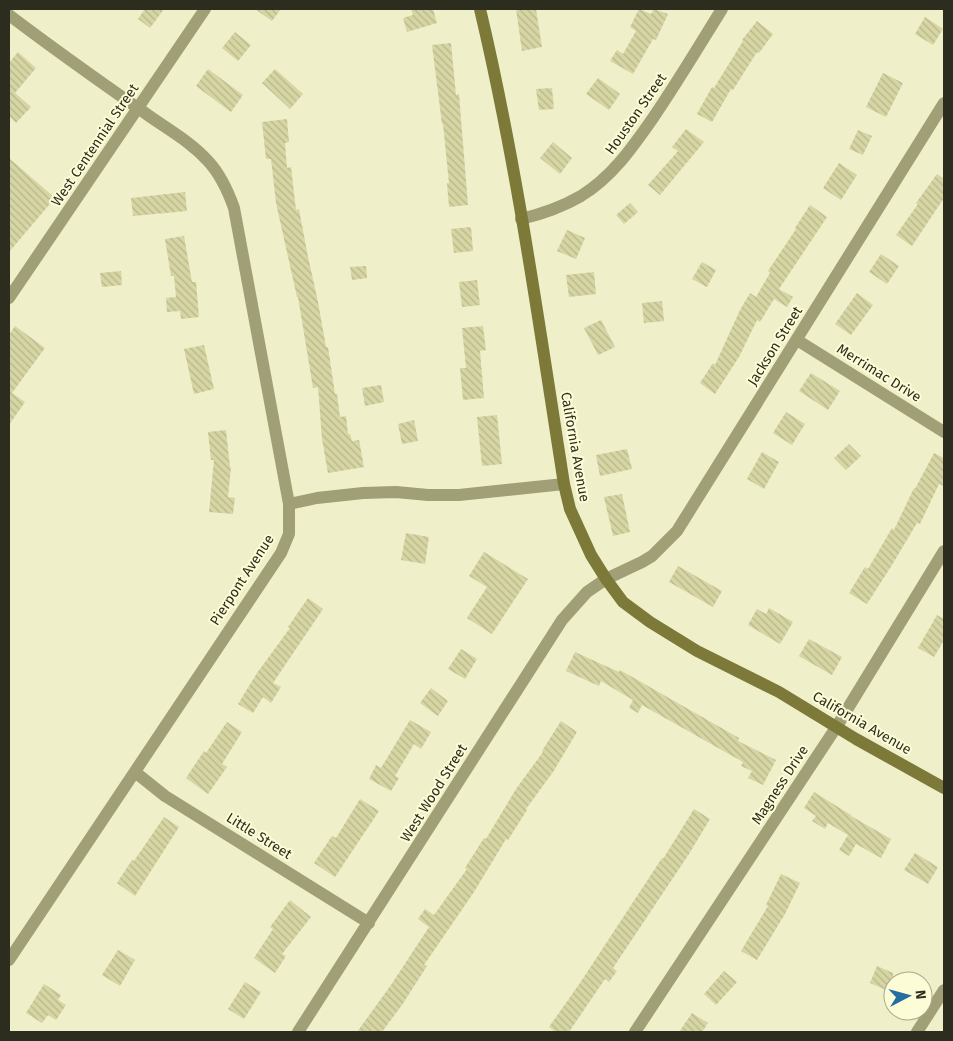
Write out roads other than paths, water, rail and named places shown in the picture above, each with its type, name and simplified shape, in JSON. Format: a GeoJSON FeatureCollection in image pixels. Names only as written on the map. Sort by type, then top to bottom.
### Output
{"type":"FeatureCollection","features":[{"type":"Feature","properties":{"kind":"main road","name":"California Avenue"},"geometry":{"type":"LineString","coordinates":[[480,9],[507,136],[564,484],[570,509],[579,531],[606,579],[624,602],[650,622],[698,651],[779,692],[856,739],[944,788]]}},
{"type":"Feature","properties":{"kind":"street","name":"West Centennial Street"},"geometry":{"type":"LineString","coordinates":[[9,298],[205,9]]}},
{"type":"Feature","properties":{"kind":"street","name":"Houston Street"},"geometry":{"type":"LineString","coordinates":[[521,219],[542,214],[575,199],[599,183],[615,169],[673,89],[722,9]]}},
{"type":"Feature","properties":{"kind":"street","name":"Pierpont Avenue"},"geometry":{"type":"LineString","coordinates":[[9,16],[184,139],[208,161],[219,175],[228,191],[234,208],[289,504],[289,534],[281,553],[31,924],[9,960]]}},
{"type":"Feature","properties":{"kind":"street","name":"Jackson Street"},"geometry":{"type":"LineString","coordinates":[[606,579],[652,556],[677,531],[944,103]]}},
{"type":"Feature","properties":{"kind":"street","name":"Merrimac Drive"},"geometry":{"type":"LineString","coordinates":[[797,340],[944,432]]}},
{"type":"Feature","properties":{"kind":"street"},"geometry":{"type":"LineString","coordinates":[[289,504],[316,498],[363,493],[388,492],[459,495],[564,484]]}},
{"type":"Feature","properties":{"kind":"street","name":"Magness Drive"},"geometry":{"type":"LineString","coordinates":[[635,1032],[837,726],[944,551]]}},
{"type":"Feature","properties":{"kind":"street","name":"West Wood Street"},"geometry":{"type":"LineString","coordinates":[[298,1032],[562,620],[588,592],[606,579]]}},
{"type":"Feature","properties":{"kind":"street","name":"Little Street"},"geometry":{"type":"LineString","coordinates":[[135,772],[165,796],[369,923]]}},
{"type":"Feature","properties":{"kind":"street"},"geometry":{"type":"LineString","coordinates":[[917,1032],[944,990]]}}]}
